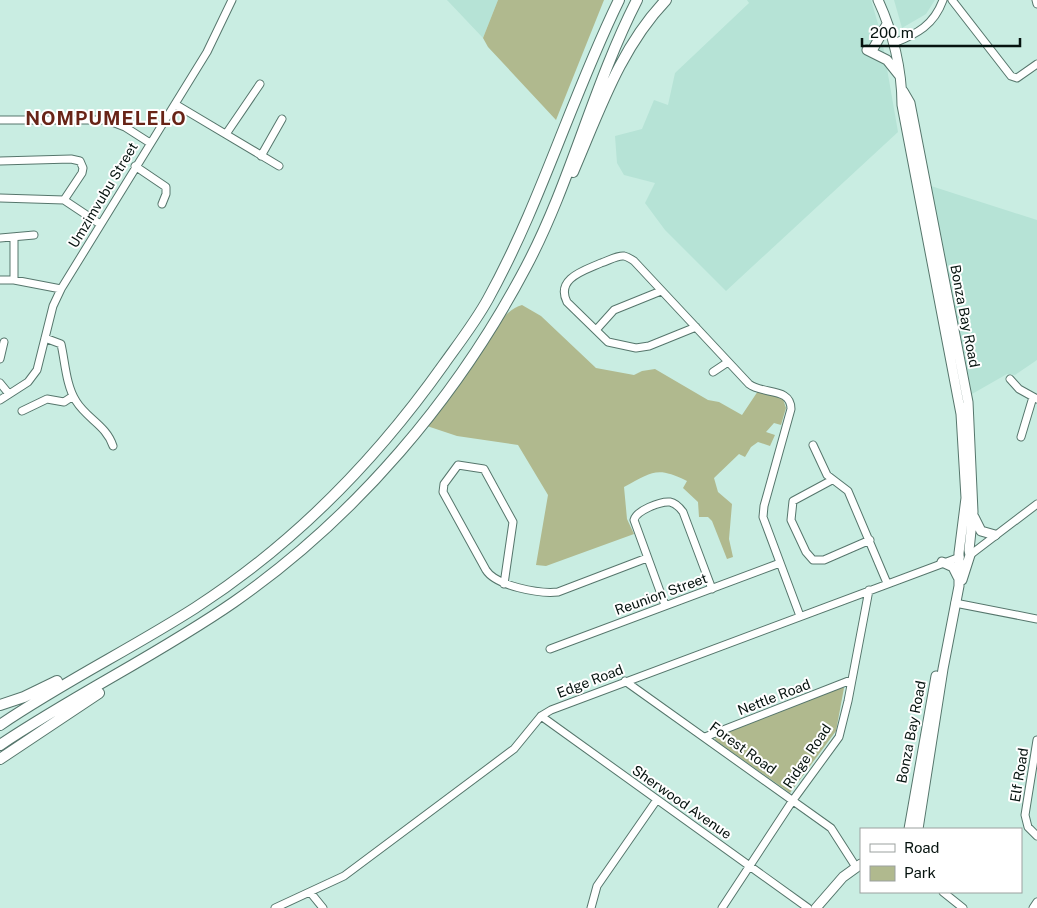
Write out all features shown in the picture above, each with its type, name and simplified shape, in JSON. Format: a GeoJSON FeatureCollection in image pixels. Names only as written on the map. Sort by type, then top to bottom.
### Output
{"type":"FeatureCollection","features":[{"type":"Feature","properties":{"kind":"highway"},"geometry":{"type":"LineString","coordinates":[[0,725],[66,683],[198,606],[270,553],[329,501],[390,436],[457,346],[487,301],[511,256],[594,53],[619,0]]}},
{"type":"Feature","properties":{"kind":"highway"},"geometry":{"type":"LineString","coordinates":[[0,759],[234,602],[282,566],[338,518],[414,434],[476,353],[526,267],[557,198],[604,73],[637,0]]}},
{"type":"Feature","properties":{"kind":"highway"},"geometry":{"type":"LineString","coordinates":[[557,198],[571,176],[604,99],[626,54],[646,23],[666,0]]}},
{"type":"Feature","properties":{"kind":"highway"},"geometry":{"type":"LineString","coordinates":[[0,705],[39,690],[172,618],[198,606]]}},
{"type":"Feature","properties":{"kind":"highway"},"geometry":{"type":"LineString","coordinates":[[0,745],[160,650]]}},
{"type":"Feature","properties":{"kind":"main road","name":"Bonza Bay Road"},"geometry":{"type":"LineString","coordinates":[[878,0],[894,43],[900,75],[902,105],[962,419],[966,498],[966,568],[959,582],[955,603],[919,811],[918,828]]}},
{"type":"Feature","properties":{"kind":"main road"},"geometry":{"type":"LineString","coordinates":[[887,24],[870,50],[887,60],[900,75]]}},
{"type":"Feature","properties":{"kind":"main road","name":"Bonza Bay Road"},"geometry":{"type":"LineString","coordinates":[[902,91],[910,103],[968,402],[973,512],[965,554]]}},
{"type":"Feature","properties":{"kind":"main road"},"geometry":{"type":"LineString","coordinates":[[973,512],[981,531],[993,537]]}},
{"type":"Feature","properties":{"kind":"main road"},"geometry":{"type":"LineString","coordinates":[[942,562],[953,567],[959,582]]}},
{"type":"Feature","properties":{"kind":"main road","name":"Bonza Bay Road"},"geometry":{"type":"LineString","coordinates":[[909,828],[937,670],[948,643]]}},
{"type":"Feature","properties":{"kind":"main road"},"geometry":{"type":"LineString","coordinates":[[816,908],[835,886],[858,865]]}},
{"type":"Feature","properties":{"kind":"street","name":"Umzimvubu Street"},"geometry":{"type":"LineString","coordinates":[[0,400],[34,376],[53,306],[61,289],[135,166],[207,52],[232,0]]}},
{"type":"Feature","properties":{"kind":"street"},"geometry":{"type":"LineString","coordinates":[[894,43],[918,34],[925,28],[943,0]]}},
{"type":"Feature","properties":{"kind":"street"},"geometry":{"type":"LineString","coordinates":[[952,0],[1011,76],[1016,78],[1037,64]]}},
{"type":"Feature","properties":{"kind":"street"},"geometry":{"type":"LineString","coordinates":[[1036,0],[1037,4]]}},
{"type":"Feature","properties":{"kind":"street"},"geometry":{"type":"LineString","coordinates":[[226,134],[260,84]]}},
{"type":"Feature","properties":{"kind":"street"},"geometry":{"type":"LineString","coordinates":[[175,104],[279,166]]}},
{"type":"Feature","properties":{"kind":"street"},"geometry":{"type":"LineString","coordinates":[[261,156],[282,119]]}},
{"type":"Feature","properties":{"kind":"street"},"geometry":{"type":"LineString","coordinates":[[0,120],[107,120],[125,127],[150,142]]}},
{"type":"Feature","properties":{"kind":"street"},"geometry":{"type":"LineString","coordinates":[[0,161],[71,159],[80,161],[83,168],[82,173],[64,200]]}},
{"type":"Feature","properties":{"kind":"street"},"geometry":{"type":"LineString","coordinates":[[135,166],[166,187],[166,194],[162,204]]}},
{"type":"Feature","properties":{"kind":"street"},"geometry":{"type":"LineString","coordinates":[[0,198],[64,200],[100,224]]}},
{"type":"Feature","properties":{"kind":"street"},"geometry":{"type":"LineString","coordinates":[[0,238],[34,235]]}},
{"type":"Feature","properties":{"kind":"street"},"geometry":{"type":"LineString","coordinates":[[14,238],[14,280]]}},
{"type":"Feature","properties":{"kind":"street"},"geometry":{"type":"LineString","coordinates":[[696,327],[640,348],[612,343],[565,299],[566,286],[574,275],[624,256],[634,261],[754,388],[781,393],[788,398],[791,409],[763,510],[764,521],[800,616]]}},
{"type":"Feature","properties":{"kind":"street"},"geometry":{"type":"LineString","coordinates":[[0,280],[14,280],[61,289]]}},
{"type":"Feature","properties":{"kind":"street"},"geometry":{"type":"LineString","coordinates":[[596,330],[614,310],[661,290]]}},
{"type":"Feature","properties":{"kind":"street"},"geometry":{"type":"LineString","coordinates":[[45,338],[61,344],[73,396],[84,412],[106,431],[113,446]]}},
{"type":"Feature","properties":{"kind":"street"},"geometry":{"type":"LineString","coordinates":[[0,359],[4,342]]}},
{"type":"Feature","properties":{"kind":"street"},"geometry":{"type":"LineString","coordinates":[[713,372],[728,362]]}},
{"type":"Feature","properties":{"kind":"street"},"geometry":{"type":"LineString","coordinates":[[1010,379],[1014,386],[1035,398],[1021,437]]}},
{"type":"Feature","properties":{"kind":"street"},"geometry":{"type":"LineString","coordinates":[[0,383],[9,394]]}},
{"type":"Feature","properties":{"kind":"street"},"geometry":{"type":"LineString","coordinates":[[22,411],[47,399],[62,403],[73,396]]}},
{"type":"Feature","properties":{"kind":"street"},"geometry":{"type":"LineString","coordinates":[[813,445],[825,472],[832,480],[848,491],[887,583]]}},
{"type":"Feature","properties":{"kind":"street"},"geometry":{"type":"LineString","coordinates":[[504,584],[513,522],[484,469],[458,465],[443,486],[443,492],[489,574],[504,584],[543,592],[558,592],[648,558]]}},
{"type":"Feature","properties":{"kind":"street"},"geometry":{"type":"LineString","coordinates":[[832,480],[793,501],[791,520],[806,552],[812,559],[821,561],[870,540]]}},
{"type":"Feature","properties":{"kind":"street"},"geometry":{"type":"LineString","coordinates":[[666,606],[634,517],[640,512],[653,507],[667,502],[674,503],[685,516],[712,589]]}},
{"type":"Feature","properties":{"kind":"street","name":"Edge Road"},"geometry":{"type":"LineString","coordinates":[[275,908],[344,876],[514,749],[541,716],[556,707],[965,554],[993,537],[1037,504]]}},
{"type":"Feature","properties":{"kind":"street","name":"Reunion Street"},"geometry":{"type":"LineString","coordinates":[[550,648],[780,564]]}},
{"type":"Feature","properties":{"kind":"street","name":"Ridge Road"},"geometry":{"type":"LineString","coordinates":[[722,908],[793,800],[839,737],[869,590]]}},
{"type":"Feature","properties":{"kind":"street"},"geometry":{"type":"LineString","coordinates":[[955,603],[1037,619]]}},
{"type":"Feature","properties":{"kind":"street","name":"Nettle Road"},"geometry":{"type":"LineString","coordinates":[[705,737],[851,680]]}},
{"type":"Feature","properties":{"kind":"street","name":"Forest Road"},"geometry":{"type":"LineString","coordinates":[[625,681],[832,828],[844,849],[858,865]]}},
{"type":"Feature","properties":{"kind":"street","name":"Sherwood Avenue"},"geometry":{"type":"LineString","coordinates":[[541,716],[656,801],[808,908]]}},
{"type":"Feature","properties":{"kind":"street","name":"Elf Road"},"geometry":{"type":"LineString","coordinates":[[1037,740],[1034,770],[1025,813],[1028,827],[1037,836]]}},
{"type":"Feature","properties":{"kind":"street"},"geometry":{"type":"LineString","coordinates":[[592,908],[597,886],[656,801]]}},
{"type":"Feature","properties":{"kind":"street"},"geometry":{"type":"LineString","coordinates":[[310,892],[323,908]]}},
{"type":"Feature","properties":{"kind":"street"},"geometry":{"type":"LineString","coordinates":[[945,893],[963,908]]}},
{"type":"Feature","properties":{"kind":"street"},"geometry":{"type":"LineString","coordinates":[[1033,908],[1037,902]]}},
{"type":"Feature","properties":{"kind":"shaded area"},"geometry":{"type":"Polygon","coordinates":[[[447,0],[498,0],[483,38],[447,0]]]}},
{"type":"Feature","properties":{"kind":"shaded area"},"geometry":{"type":"Polygon","coordinates":[[[747,0],[871,0],[881,34],[898,132],[726,291],[665,230],[645,203],[655,183],[624,175],[617,163],[615,136],[642,129],[654,100],[668,105],[675,73],[749,3],[747,0]]]}},
{"type":"Feature","properties":{"kind":"shaded area"},"geometry":{"type":"Polygon","coordinates":[[[894,0],[935,0],[926,14],[902,28],[894,0]]]}},
{"type":"Feature","properties":{"kind":"shaded area"},"geometry":{"type":"Polygon","coordinates":[[[931,186],[1037,220],[1037,360],[1015,375],[1007,374],[972,394],[931,186]]]}},
{"type":"Feature","properties":{"kind":"green space"},"geometry":{"type":"Polygon","coordinates":[[[498,0],[604,0],[556,120],[488,47],[483,38],[498,0]]]}},
{"type":"Feature","properties":{"kind":"green space"},"geometry":{"type":"Polygon","coordinates":[[[522,305],[541,316],[596,368],[634,375],[642,371],[655,369],[708,400],[719,402],[742,415],[758,391],[776,394],[783,399],[786,408],[781,425],[774,423],[766,432],[775,435],[770,446],[758,442],[751,447],[745,457],[739,454],[714,478],[718,492],[732,504],[729,539],[733,557],[727,559],[712,521],[708,517],[699,517],[698,502],[683,488],[687,481],[661,472],[649,475],[624,487],[627,519],[634,534],[546,566],[536,565],[548,495],[518,445],[457,436],[427,426],[463,379],[494,329],[512,310],[522,305]]]}},
{"type":"Feature","properties":{"kind":"green space"},"geometry":{"type":"Polygon","coordinates":[[[842,687],[844,688],[836,731],[790,793],[715,740],[716,736],[720,733],[842,687]]]}},
{"type":"Feature","properties":{"kind":"district","name":"NOMPUMELELO"},"geometry":{"type":"Point","coordinates":[106,118]}}]}
